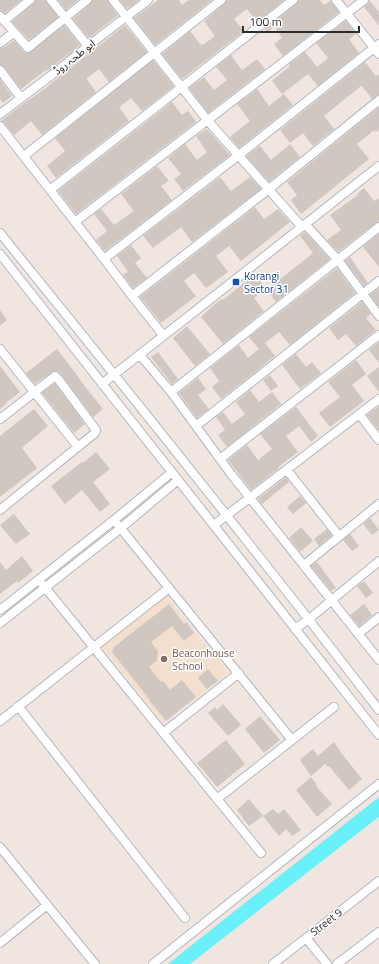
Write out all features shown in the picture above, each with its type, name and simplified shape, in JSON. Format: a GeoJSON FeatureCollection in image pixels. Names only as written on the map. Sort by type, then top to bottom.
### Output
{"type":"FeatureCollection","features":[{"type":"Feature","properties":{"kind":"street"},"geometry":{"type":"LineString","coordinates":[[30,0],[2,18],[28,48],[87,0]]}},
{"type":"Feature","properties":{"kind":"street"},"geometry":{"type":"LineString","coordinates":[[51,0],[88,46]]}},
{"type":"Feature","properties":{"kind":"street"},"geometry":{"type":"LineString","coordinates":[[114,0],[208,121],[269,189],[338,260],[379,316]]}},
{"type":"Feature","properties":{"kind":"street","name":"ابو طحہ روڈ"},"geometry":{"type":"LineString","coordinates":[[0,114],[148,0]]}},
{"type":"Feature","properties":{"kind":"street"},"geometry":{"type":"LineString","coordinates":[[24,156],[221,0]]}},
{"type":"Feature","properties":{"kind":"street"},"geometry":{"type":"LineString","coordinates":[[50,190],[293,0]]}},
{"type":"Feature","properties":{"kind":"street"},"geometry":{"type":"LineString","coordinates":[[104,259],[377,49],[336,0]]}},
{"type":"Feature","properties":{"kind":"street"},"geometry":{"type":"LineString","coordinates":[[75,222],[364,0]]}},
{"type":"Feature","properties":{"kind":"street"},"geometry":{"type":"LineString","coordinates":[[0,43],[14,32]]}},
{"type":"Feature","properties":{"kind":"street"},"geometry":{"type":"LineString","coordinates":[[0,70],[22,98]]}},
{"type":"Feature","properties":{"kind":"street"},"geometry":{"type":"LineString","coordinates":[[132,296],[269,189],[379,100]]}},
{"type":"Feature","properties":{"kind":"street"},"geometry":{"type":"LineString","coordinates":[[0,126],[163,335]]}},
{"type":"Feature","properties":{"kind":"street"},"geometry":{"type":"LineString","coordinates":[[102,384],[379,166]]}},
{"type":"Feature","properties":{"kind":"street"},"geometry":{"type":"LineString","coordinates":[[171,392],[379,227]]}},
{"type":"Feature","properties":{"kind":"street"},"geometry":{"type":"LineString","coordinates":[[0,233],[227,516],[379,710]]}},
{"type":"Feature","properties":{"kind":"street"},"geometry":{"type":"LineString","coordinates":[[0,254],[379,735]]}},
{"type":"Feature","properties":{"kind":"street"},"geometry":{"type":"LineString","coordinates":[[196,426],[379,281]]}},
{"type":"Feature","properties":{"kind":"street"},"geometry":{"type":"LineString","coordinates":[[220,459],[379,335]]}},
{"type":"Feature","properties":{"kind":"street"},"geometry":{"type":"LineString","coordinates":[[0,349],[78,447]]}},
{"type":"Feature","properties":{"kind":"street"},"geometry":{"type":"LineString","coordinates":[[140,355],[171,392],[220,459],[379,660]]}},
{"type":"Feature","properties":{"kind":"street"},"geometry":{"type":"LineString","coordinates":[[0,419],[55,376],[96,430],[95,433],[0,510]]}},
{"type":"Feature","properties":{"kind":"street"},"geometry":{"type":"LineString","coordinates":[[214,525],[379,399]]}},
{"type":"Feature","properties":{"kind":"street"},"geometry":{"type":"LineString","coordinates":[[360,415],[379,440]]}},
{"type":"Feature","properties":{"kind":"street"},"geometry":{"type":"LineString","coordinates":[[287,470],[338,536]]}},
{"type":"Feature","properties":{"kind":"street"},"geometry":{"type":"LineString","coordinates":[[0,610],[172,472]]}},
{"type":"Feature","properties":{"kind":"street"},"geometry":{"type":"LineString","coordinates":[[0,622],[121,528],[178,480]]}},
{"type":"Feature","properties":{"kind":"street"},"geometry":{"type":"LineString","coordinates":[[304,565],[379,504]]}},
{"type":"Feature","properties":{"kind":"street"},"geometry":{"type":"LineString","coordinates":[[114,520],[292,740]]}},
{"type":"Feature","properties":{"kind":"street"},"geometry":{"type":"LineString","coordinates":[[295,628],[379,561]]}},
{"type":"Feature","properties":{"kind":"street"},"geometry":{"type":"LineString","coordinates":[[39,580],[260,852]]}},
{"type":"Feature","properties":{"kind":"street"},"geometry":{"type":"LineString","coordinates":[[0,721],[170,588]]}},
{"type":"Feature","properties":{"kind":"street"},"geometry":{"type":"LineString","coordinates":[[358,634],[379,617]]}},
{"type":"Feature","properties":{"kind":"street"},"geometry":{"type":"LineString","coordinates":[[164,733],[239,673]]}},
{"type":"Feature","properties":{"kind":"street"},"geometry":{"type":"LineString","coordinates":[[18,706],[185,918]]}},
{"type":"Feature","properties":{"kind":"street"},"geometry":{"type":"LineString","coordinates":[[217,799],[334,707]]}},
{"type":"Feature","properties":{"kind":"street"},"geometry":{"type":"LineString","coordinates":[[153,964],[379,784]]}},
{"type":"Feature","properties":{"kind":"street"},"geometry":{"type":"LineString","coordinates":[[0,847],[95,964]]}},
{"type":"Feature","properties":{"kind":"street","name":"Street 9"},"geometry":{"type":"LineString","coordinates":[[273,964],[379,881]]}},
{"type":"Feature","properties":{"kind":"street"},"geometry":{"type":"LineString","coordinates":[[0,943],[47,905]]}},
{"type":"Feature","properties":{"kind":"street"},"geometry":{"type":"LineString","coordinates":[[337,964],[379,932]]}},
{"type":"Feature","properties":{"kind":"street"},"geometry":{"type":"LineString","coordinates":[[306,938],[327,964]]}},
{"type":"Feature","properties":{"kind":"shaded area","name":"Beaconhouse School"},"geometry":{"type":"Polygon","coordinates":[[[165,594],[228,673],[164,723],[100,644],[165,594]]]}},
{"type":"Feature","properties":{"kind":"water"},"geometry":{"type":"Polygon","coordinates":[[[379,797],[379,817],[190,964],[168,964],[379,797]]]}},
{"type":"Feature","properties":{"kind":"building"},"geometry":{"type":"Polygon","coordinates":[[[0,0],[21,0],[5,13],[0,11],[0,0]]]}},
{"type":"Feature","properties":{"kind":"building"},"geometry":{"type":"Polygon","coordinates":[[[35,0],[46,0],[58,17],[29,40],[12,22],[33,4],[35,0]]]}},
{"type":"Feature","properties":{"kind":"building"},"geometry":{"type":"Polygon","coordinates":[[[58,0],[78,0],[66,10],[58,0]]]}},
{"type":"Feature","properties":{"kind":"building"},"geometry":{"type":"Polygon","coordinates":[[[92,0],[108,0],[118,15],[89,38],[73,19],[90,4],[92,0]]]}},
{"type":"Feature","properties":{"kind":"building"},"geometry":{"type":"Polygon","coordinates":[[[120,0],[139,0],[129,8],[126,8],[120,0]]]}},
{"type":"Feature","properties":{"kind":"building"},"geometry":{"type":"Polygon","coordinates":[[[158,0],[179,0],[182,5],[189,0],[212,0],[155,45],[134,18],[158,0]]]}},
{"type":"Feature","properties":{"kind":"building"},"geometry":{"type":"Polygon","coordinates":[[[226,0],[284,0],[257,22],[247,9],[234,19],[244,31],[182,79],[162,54],[190,31],[201,45],[215,36],[204,21],[224,4],[226,0]]]}},
{"type":"Feature","properties":{"kind":"building"},"geometry":{"type":"Polygon","coordinates":[[[298,0],[320,0],[324,5],[331,0],[339,12],[283,56],[274,44],[282,38],[275,27],[267,32],[265,29],[296,4],[298,0]]]}},
{"type":"Feature","properties":{"kind":"building"},"geometry":{"type":"Polygon","coordinates":[[[369,0],[379,12],[379,26],[364,7],[368,4],[369,0]]]}},
{"type":"Feature","properties":{"kind":"building"},"geometry":{"type":"Polygon","coordinates":[[[346,21],[356,34],[349,39],[359,53],[318,86],[308,74],[282,94],[272,81],[290,66],[289,64],[305,52],[317,67],[328,58],[316,43],[346,21]]]}},
{"type":"Feature","properties":{"kind":"building"},"geometry":{"type":"Polygon","coordinates":[[[64,25],[80,45],[21,89],[4,67],[0,65],[0,48],[5,47],[14,40],[24,52],[29,53],[64,25]]]}},
{"type":"Feature","properties":{"kind":"building"},"geometry":{"type":"Polygon","coordinates":[[[125,25],[147,52],[109,82],[99,69],[86,78],[96,92],[42,135],[31,121],[14,135],[1,121],[43,90],[125,25]]]}},
{"type":"Feature","properties":{"kind":"building"},"geometry":{"type":"Polygon","coordinates":[[[231,55],[242,70],[257,59],[265,69],[208,113],[189,88],[204,77],[214,90],[227,80],[216,67],[231,55]]]}},
{"type":"Feature","properties":{"kind":"building"},"geometry":{"type":"Polygon","coordinates":[[[153,60],[174,86],[142,111],[131,98],[119,107],[129,121],[56,178],[47,166],[65,151],[55,138],[153,60]]]}},
{"type":"Feature","properties":{"kind":"building"},"geometry":{"type":"Polygon","coordinates":[[[365,62],[376,76],[379,74],[379,95],[372,99],[361,86],[324,116],[334,129],[313,146],[303,133],[290,143],[280,130],[365,62]]]}},
{"type":"Feature","properties":{"kind":"building"},"geometry":{"type":"Polygon","coordinates":[[[0,79],[12,96],[3,103],[0,99],[0,79]]]}},
{"type":"Feature","properties":{"kind":"building"},"geometry":{"type":"Polygon","coordinates":[[[257,89],[269,106],[284,94],[293,105],[239,148],[230,137],[250,121],[237,104],[257,89]]]}},
{"type":"Feature","properties":{"kind":"building"},"geometry":{"type":"Polygon","coordinates":[[[172,102],[182,115],[188,111],[196,122],[76,214],[58,191],[172,102]]]}},
{"type":"Feature","properties":{"kind":"building"},"geometry":{"type":"Polygon","coordinates":[[[379,107],[379,129],[376,132],[374,130],[357,144],[369,159],[301,214],[291,200],[297,195],[287,182],[379,107]]]}},
{"type":"Feature","properties":{"kind":"building"},"geometry":{"type":"Polygon","coordinates":[[[207,129],[230,155],[183,191],[174,179],[181,174],[168,158],[185,144],[197,160],[207,152],[196,136],[207,129]]]}},
{"type":"Feature","properties":{"kind":"building"},"geometry":{"type":"Polygon","coordinates":[[[290,144],[300,157],[269,182],[246,156],[260,146],[271,160],[290,144]]]}},
{"type":"Feature","properties":{"kind":"building"},"geometry":{"type":"Polygon","coordinates":[[[157,166],[169,181],[161,186],[172,200],[105,251],[96,240],[107,231],[94,214],[101,209],[114,225],[134,211],[121,194],[157,166]]]}},
{"type":"Feature","properties":{"kind":"building"},"geometry":{"type":"Polygon","coordinates":[[[220,177],[231,191],[250,177],[261,189],[192,242],[181,227],[153,248],[143,236],[220,177]]]}},
{"type":"Feature","properties":{"kind":"building"},"geometry":{"type":"Polygon","coordinates":[[[364,188],[374,201],[379,198],[379,222],[338,252],[327,240],[341,230],[330,215],[358,195],[357,194],[364,188]]]}},
{"type":"Feature","properties":{"kind":"building"},"geometry":{"type":"Polygon","coordinates":[[[255,207],[264,219],[278,209],[290,222],[241,261],[229,246],[216,256],[228,272],[206,288],[194,273],[184,281],[196,296],[161,323],[140,297],[255,207]]]}},
{"type":"Feature","properties":{"kind":"building"},"geometry":{"type":"Polygon","coordinates":[[[305,232],[330,259],[276,302],[267,290],[313,253],[300,236],[305,232]]]}},
{"type":"Feature","properties":{"kind":"building"},"geometry":{"type":"Polygon","coordinates":[[[379,234],[379,267],[363,247],[379,234]]]}},
{"type":"Feature","properties":{"kind":"building"},"geometry":{"type":"Polygon","coordinates":[[[131,245],[141,258],[135,263],[147,278],[133,288],[123,275],[128,272],[117,256],[131,245]]]}},
{"type":"Feature","properties":{"kind":"building"},"geometry":{"type":"Polygon","coordinates":[[[350,257],[368,283],[364,286],[345,261],[350,257]]]}},
{"type":"Feature","properties":{"kind":"building"},"geometry":{"type":"Polygon","coordinates":[[[337,268],[355,293],[290,345],[279,332],[265,343],[275,356],[221,399],[212,387],[219,381],[210,368],[239,345],[248,358],[259,349],[249,337],[337,268]]]}},
{"type":"Feature","properties":{"kind":"building"},"geometry":{"type":"Polygon","coordinates":[[[255,274],[266,288],[254,298],[264,311],[223,344],[201,317],[215,304],[222,299],[223,300],[255,274]]]}},
{"type":"Feature","properties":{"kind":"building"},"geometry":{"type":"Polygon","coordinates":[[[379,288],[379,307],[370,295],[379,288]]]}},
{"type":"Feature","properties":{"kind":"building"},"geometry":{"type":"Polygon","coordinates":[[[362,302],[371,314],[366,318],[376,330],[356,346],[346,334],[338,340],[329,328],[362,302]]]}},
{"type":"Feature","properties":{"kind":"building"},"geometry":{"type":"Polygon","coordinates":[[[0,310],[7,320],[0,326],[0,310]]]}},
{"type":"Feature","properties":{"kind":"building"},"geometry":{"type":"Polygon","coordinates":[[[187,326],[210,354],[195,366],[173,338],[187,326]]]}},
{"type":"Feature","properties":{"kind":"building"},"geometry":{"type":"Polygon","coordinates":[[[379,342],[379,363],[369,350],[379,342]]]}},
{"type":"Feature","properties":{"kind":"building"},"geometry":{"type":"Polygon","coordinates":[[[57,349],[103,409],[93,417],[59,372],[52,372],[35,384],[26,373],[57,349]]]}},
{"type":"Feature","properties":{"kind":"building"},"geometry":{"type":"Polygon","coordinates":[[[158,352],[178,379],[172,384],[151,357],[158,352]]]}},
{"type":"Feature","properties":{"kind":"building"},"geometry":{"type":"Polygon","coordinates":[[[296,354],[306,367],[312,362],[321,373],[300,389],[282,365],[296,354]]]}},
{"type":"Feature","properties":{"kind":"building"},"geometry":{"type":"Polygon","coordinates":[[[356,360],[366,374],[352,385],[364,401],[330,427],[319,413],[340,397],[328,382],[356,360]]]}},
{"type":"Feature","properties":{"kind":"building"},"geometry":{"type":"Polygon","coordinates":[[[0,366],[20,392],[0,409],[0,366]]]}},
{"type":"Feature","properties":{"kind":"building"},"geometry":{"type":"Polygon","coordinates":[[[379,367],[379,392],[367,376],[379,367]]]}},
{"type":"Feature","properties":{"kind":"building"},"geometry":{"type":"Polygon","coordinates":[[[270,375],[278,386],[271,391],[263,380],[270,375]]]}},
{"type":"Feature","properties":{"kind":"building"},"geometry":{"type":"Polygon","coordinates":[[[198,378],[206,389],[198,395],[209,409],[197,418],[179,393],[198,378]]]}},
{"type":"Feature","properties":{"kind":"building"},"geometry":{"type":"Polygon","coordinates":[[[55,383],[85,424],[74,433],[42,393],[55,383]]]}},
{"type":"Feature","properties":{"kind":"building"},"geometry":{"type":"Polygon","coordinates":[[[250,390],[259,402],[272,392],[281,404],[227,447],[218,435],[225,430],[216,417],[223,412],[232,424],[245,414],[236,402],[250,390]]]}},
{"type":"Feature","properties":{"kind":"building"},"geometry":{"type":"Polygon","coordinates":[[[379,406],[379,431],[367,415],[379,406]]]}},
{"type":"Feature","properties":{"kind":"building"},"geometry":{"type":"Polygon","coordinates":[[[296,407],[318,436],[311,442],[299,426],[286,436],[298,452],[251,490],[228,460],[247,445],[258,460],[272,449],[260,434],[296,407]]]}},
{"type":"Feature","properties":{"kind":"building"},"geometry":{"type":"Polygon","coordinates":[[[34,409],[48,426],[22,448],[37,468],[0,497],[0,436],[34,409]]]}},
{"type":"Feature","properties":{"kind":"building"},"geometry":{"type":"Polygon","coordinates":[[[96,452],[110,469],[93,482],[110,504],[100,512],[82,490],[65,504],[51,486],[96,452]]]}},
{"type":"Feature","properties":{"kind":"building"},"geometry":{"type":"Polygon","coordinates":[[[286,477],[289,482],[262,504],[258,499],[286,477]]]}},
{"type":"Feature","properties":{"kind":"building"},"geometry":{"type":"Polygon","coordinates":[[[300,496],[306,503],[293,514],[287,507],[300,496]]]}},
{"type":"Feature","properties":{"kind":"building"},"geometry":{"type":"Polygon","coordinates":[[[14,514],[30,534],[16,544],[0,525],[14,514]]]}},
{"type":"Feature","properties":{"kind":"building"},"geometry":{"type":"Polygon","coordinates":[[[370,518],[379,530],[372,535],[363,524],[370,518]]]}},
{"type":"Feature","properties":{"kind":"building"},"geometry":{"type":"Polygon","coordinates":[[[301,527],[313,541],[300,552],[289,538],[301,527]]]}},
{"type":"Feature","properties":{"kind":"building"},"geometry":{"type":"Polygon","coordinates":[[[327,529],[332,535],[319,546],[314,539],[327,529]]]}},
{"type":"Feature","properties":{"kind":"building"},"geometry":{"type":"Polygon","coordinates":[[[350,534],[359,546],[352,551],[343,540],[350,534]]]}},
{"type":"Feature","properties":{"kind":"building"},"geometry":{"type":"Polygon","coordinates":[[[22,556],[33,571],[18,583],[17,581],[0,594],[0,562],[6,570],[22,556]]]}},
{"type":"Feature","properties":{"kind":"building"},"geometry":{"type":"Polygon","coordinates":[[[317,562],[336,588],[331,591],[311,566],[317,562]]]}},
{"type":"Feature","properties":{"kind":"building"},"geometry":{"type":"Polygon","coordinates":[[[364,581],[373,593],[366,598],[357,586],[364,581]]]}},
{"type":"Feature","properties":{"kind":"building"},"geometry":{"type":"Polygon","coordinates":[[[169,604],[184,624],[186,622],[194,633],[184,641],[172,626],[151,642],[158,651],[157,660],[149,667],[161,682],[163,681],[170,690],[182,680],[196,697],[166,721],[112,652],[114,647],[169,604]]]}},
{"type":"Feature","properties":{"kind":"building"},"geometry":{"type":"Polygon","coordinates":[[[364,604],[372,615],[359,626],[350,615],[364,604]]]}},
{"type":"Feature","properties":{"kind":"building"},"geometry":{"type":"Polygon","coordinates":[[[208,669],[218,681],[207,689],[198,678],[208,669]]]}},
{"type":"Feature","properties":{"kind":"building"},"geometry":{"type":"Polygon","coordinates":[[[223,704],[241,725],[228,736],[208,713],[215,707],[217,710],[223,704]]]}},
{"type":"Feature","properties":{"kind":"building"},"geometry":{"type":"Polygon","coordinates":[[[260,716],[280,740],[264,753],[245,729],[260,716]]]}},
{"type":"Feature","properties":{"kind":"building"},"geometry":{"type":"Polygon","coordinates":[[[226,740],[245,764],[217,787],[197,763],[226,740]]]}},
{"type":"Feature","properties":{"kind":"building"},"geometry":{"type":"Polygon","coordinates":[[[334,742],[362,779],[349,790],[329,766],[328,767],[325,764],[311,776],[300,760],[313,749],[318,756],[334,742]]]}},
{"type":"Feature","properties":{"kind":"building"},"geometry":{"type":"Polygon","coordinates":[[[311,777],[317,785],[316,786],[332,804],[317,817],[296,790],[311,777]]]}},
{"type":"Feature","properties":{"kind":"building"},"geometry":{"type":"Polygon","coordinates":[[[249,799],[263,816],[249,826],[237,810],[249,799]]]}},
{"type":"Feature","properties":{"kind":"building"},"geometry":{"type":"Polygon","coordinates":[[[273,809],[278,814],[284,809],[301,830],[292,836],[286,829],[279,836],[263,816],[273,809]]]}},
{"type":"Feature","properties":{"kind":"place","name":"Korangi Sector 31"},"geometry":{"type":"Point","coordinates":[236,282]}},
{"type":"Feature","properties":{"kind":"place","name":"Beaconhouse School"},"geometry":{"type":"Point","coordinates":[164,659]}}]}
